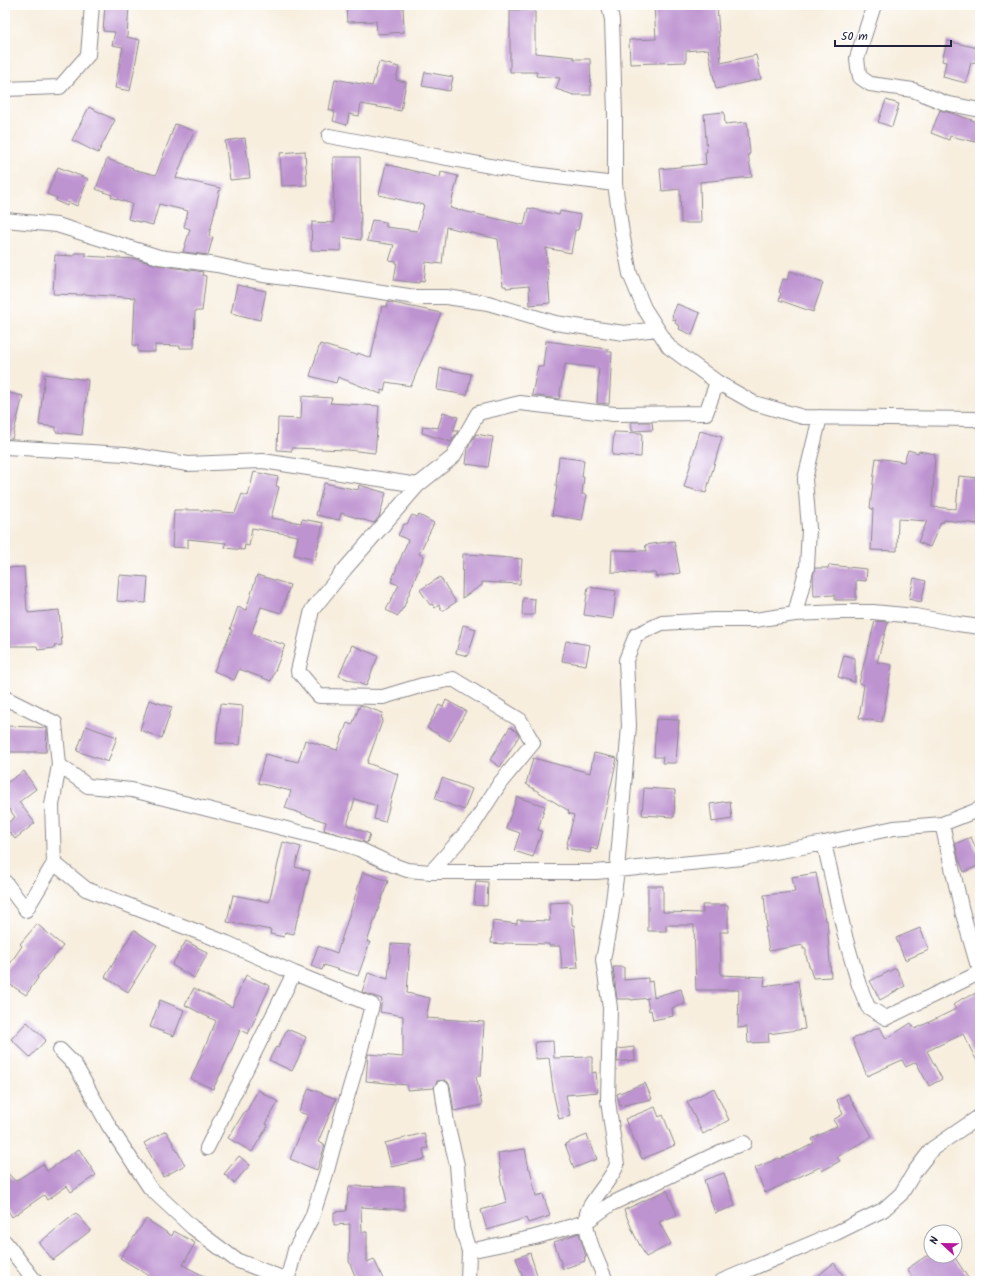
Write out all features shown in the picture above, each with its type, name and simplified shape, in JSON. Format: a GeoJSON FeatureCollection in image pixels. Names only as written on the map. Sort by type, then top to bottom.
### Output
{"type":"FeatureCollection","features":[{"type":"Feature","properties":{"kind":"street"},"geometry":{"type":"LineString","coordinates":[[5,89],[60,87],[88,55],[92,5]]}},
{"type":"Feature","properties":{"kind":"street"},"geometry":{"type":"LineString","coordinates":[[609,5],[612,20],[615,184],[622,233],[630,274],[644,308],[669,347],[717,382],[754,403],[803,417],[975,419],[980,421]]}},
{"type":"Feature","properties":{"kind":"street"},"geometry":{"type":"LineString","coordinates":[[874,5],[857,58],[860,77],[870,84],[913,90],[945,103],[980,110]]}},
{"type":"Feature","properties":{"kind":"street"},"geometry":{"type":"LineString","coordinates":[[329,136],[533,174],[615,184]]}},
{"type":"Feature","properties":{"kind":"street"},"geometry":{"type":"LineString","coordinates":[[5,220],[57,225],[160,257],[217,265],[263,276],[316,282],[415,297],[446,297],[488,303],[555,323],[624,333],[657,329]]}},
{"type":"Feature","properties":{"kind":"street"},"geometry":{"type":"LineString","coordinates":[[431,872],[473,825],[500,783],[533,743],[520,720],[453,679],[423,685],[382,697],[320,696],[298,671],[312,610],[345,568],[418,485],[453,457],[478,413],[520,403],[614,414],[706,413],[717,382]]}},
{"type":"Feature","properties":{"kind":"street"},"geometry":{"type":"LineString","coordinates":[[795,614],[806,567],[809,529],[805,479],[820,417]]}},
{"type":"Feature","properties":{"kind":"street"},"geometry":{"type":"LineString","coordinates":[[5,447],[125,454],[188,464],[263,461],[418,485]]}},
{"type":"Feature","properties":{"kind":"street"},"geometry":{"type":"LineString","coordinates":[[606,1281],[591,1242],[586,1222],[586,1215],[589,1208],[618,1165],[608,1101],[610,1008],[603,960],[611,917],[617,870],[629,726],[626,660],[636,635],[662,623],[714,620],[755,620],[795,614],[873,612],[915,616],[980,627]]}},
{"type":"Feature","properties":{"kind":"street"},"geometry":{"type":"LineString","coordinates":[[5,698],[55,723],[60,765],[52,805],[54,863],[26,910],[5,882]]}},
{"type":"Feature","properties":{"kind":"street"},"geometry":{"type":"LineString","coordinates":[[60,765],[88,786],[132,790],[338,842],[359,849],[407,870],[431,872],[589,872],[744,858],[894,828],[942,824],[980,809]]}},
{"type":"Feature","properties":{"kind":"street"},"geometry":{"type":"LineString","coordinates":[[942,824],[962,911],[976,963],[980,965]]}},
{"type":"Feature","properties":{"kind":"street"},"geometry":{"type":"LineString","coordinates":[[824,843],[856,978],[868,1007],[886,1018],[973,976],[980,971]]}},
{"type":"Feature","properties":{"kind":"street"},"geometry":{"type":"LineString","coordinates":[[54,863],[86,889],[227,943],[294,973],[372,1005],[326,1174],[312,1216],[295,1250],[287,1280],[236,1260],[192,1227],[150,1188],[109,1126],[75,1065],[60,1050]]}},
{"type":"Feature","properties":{"kind":"street"},"geometry":{"type":"LineString","coordinates":[[207,1148],[294,973]]}},
{"type":"Feature","properties":{"kind":"street"},"geometry":{"type":"LineString","coordinates":[[442,1088],[447,1123],[457,1165],[462,1228],[469,1251],[468,1281]]}},
{"type":"Feature","properties":{"kind":"street"},"geometry":{"type":"LineString","coordinates":[[722,1281],[836,1233],[882,1210],[901,1194],[915,1171],[932,1149],[980,1116]]}},
{"type":"Feature","properties":{"kind":"street"},"geometry":{"type":"LineString","coordinates":[[469,1251],[535,1236],[586,1222],[611,1204],[716,1154],[744,1143]]}},
{"type":"Feature","properties":{"kind":"street"},"geometry":{"type":"LineString","coordinates":[[5,1242],[35,1281]]}},
{"type":"Feature","properties":{"kind":"building"},"geometry":{"type":"Polygon","coordinates":[[[105,5],[129,5],[127,37],[140,40],[130,91],[115,88],[123,47],[112,45],[115,32],[103,31],[105,5]]]}},
{"type":"Feature","properties":{"kind":"building"},"geometry":{"type":"Polygon","coordinates":[[[346,5],[403,5],[404,32],[377,34],[376,21],[347,22],[346,5]]]}},
{"type":"Feature","properties":{"kind":"building"},"geometry":{"type":"Polygon","coordinates":[[[654,5],[717,5],[721,63],[756,55],[761,79],[716,89],[708,49],[686,51],[686,62],[630,64],[629,40],[656,39],[654,5]]]}},
{"type":"Feature","properties":{"kind":"building"},"geometry":{"type":"Polygon","coordinates":[[[510,10],[535,10],[535,53],[574,57],[574,59],[590,59],[591,95],[574,95],[556,89],[560,78],[536,76],[537,72],[510,72],[510,10]]]}},
{"type":"Feature","properties":{"kind":"building"},"geometry":{"type":"Polygon","coordinates":[[[947,41],[978,48],[975,63],[971,62],[966,83],[943,77],[946,62],[942,61],[947,41]]]}},
{"type":"Feature","properties":{"kind":"building"},"geometry":{"type":"Polygon","coordinates":[[[379,62],[399,67],[396,80],[406,82],[401,111],[361,104],[359,116],[349,114],[347,125],[333,121],[335,112],[329,110],[335,79],[372,86],[379,62]]]}},
{"type":"Feature","properties":{"kind":"building"},"geometry":{"type":"Polygon","coordinates":[[[425,72],[453,77],[450,91],[422,86],[425,72]]]}},
{"type":"Feature","properties":{"kind":"building"},"geometry":{"type":"Polygon","coordinates":[[[886,100],[899,104],[892,127],[878,122],[886,100]]]}},
{"type":"Feature","properties":{"kind":"building"},"geometry":{"type":"Polygon","coordinates":[[[89,107],[115,120],[98,153],[72,140],[89,107]]]}},
{"type":"Feature","properties":{"kind":"building"},"geometry":{"type":"Polygon","coordinates":[[[940,110],[980,123],[980,143],[950,136],[949,140],[931,133],[940,110]]]}},
{"type":"Feature","properties":{"kind":"building"},"geometry":{"type":"Polygon","coordinates":[[[724,112],[725,124],[747,122],[750,154],[748,154],[752,177],[700,182],[701,223],[681,223],[680,189],[662,191],[660,169],[706,164],[705,152],[707,152],[704,114],[724,112]]]}},
{"type":"Feature","properties":{"kind":"building"},"geometry":{"type":"Polygon","coordinates":[[[175,124],[194,131],[176,178],[220,188],[209,236],[213,237],[208,255],[183,252],[190,229],[184,227],[188,211],[159,204],[153,225],[128,219],[132,204],[111,197],[112,195],[96,189],[107,159],[133,168],[132,169],[156,175],[175,124]]]}},
{"type":"Feature","properties":{"kind":"building"},"geometry":{"type":"Polygon","coordinates":[[[245,138],[250,178],[230,180],[225,141],[245,138]]]}},
{"type":"Feature","properties":{"kind":"building"},"geometry":{"type":"Polygon","coordinates":[[[305,151],[307,185],[282,186],[280,153],[305,151]]]}},
{"type":"Feature","properties":{"kind":"building"},"geometry":{"type":"Polygon","coordinates":[[[333,157],[360,157],[361,240],[341,237],[341,251],[311,250],[312,222],[334,223],[333,157]]]}},
{"type":"Feature","properties":{"kind":"building"},"geometry":{"type":"Polygon","coordinates":[[[386,164],[440,178],[441,172],[458,176],[450,208],[524,225],[528,208],[559,215],[560,211],[581,215],[578,230],[575,230],[571,253],[546,248],[550,303],[530,305],[529,286],[506,288],[506,286],[503,286],[498,239],[446,227],[442,264],[426,262],[424,282],[419,281],[419,283],[394,280],[397,262],[389,261],[394,245],[367,241],[372,220],[386,222],[386,227],[417,231],[424,205],[379,195],[386,164]]]}},
{"type":"Feature","properties":{"kind":"building"},"geometry":{"type":"Polygon","coordinates":[[[58,167],[88,179],[77,206],[68,202],[67,206],[56,201],[57,198],[47,194],[58,167]]]}},
{"type":"Feature","properties":{"kind":"building"},"geometry":{"type":"Polygon","coordinates":[[[74,253],[86,253],[86,256],[135,259],[158,265],[203,272],[202,275],[206,276],[202,311],[195,311],[194,348],[155,345],[155,352],[138,352],[138,345],[133,345],[135,298],[83,294],[53,294],[55,255],[74,256],[74,253]]]}},
{"type":"Feature","properties":{"kind":"building"},"geometry":{"type":"Polygon","coordinates":[[[790,271],[823,283],[813,312],[779,300],[781,293],[779,292],[783,279],[787,280],[790,271]]]}},
{"type":"Feature","properties":{"kind":"building"},"geometry":{"type":"Polygon","coordinates":[[[237,285],[266,291],[260,320],[231,313],[237,285]]]}},
{"type":"Feature","properties":{"kind":"building"},"geometry":{"type":"Polygon","coordinates":[[[388,302],[441,313],[411,386],[386,382],[384,391],[381,390],[381,394],[338,377],[336,383],[310,376],[320,344],[357,355],[358,353],[371,358],[382,306],[387,307],[388,302]]]}},
{"type":"Feature","properties":{"kind":"building"},"geometry":{"type":"Polygon","coordinates":[[[677,304],[700,313],[692,335],[679,329],[680,326],[675,323],[676,320],[672,319],[677,304]]]}},
{"type":"Feature","properties":{"kind":"building"},"geometry":{"type":"Polygon","coordinates":[[[546,341],[608,349],[608,352],[612,352],[609,404],[597,403],[599,368],[565,364],[559,399],[532,395],[538,366],[543,367],[546,341]]]}},
{"type":"Feature","properties":{"kind":"building"},"geometry":{"type":"Polygon","coordinates":[[[440,368],[471,374],[467,395],[437,390],[440,368]]]}},
{"type":"Feature","properties":{"kind":"building"},"geometry":{"type":"Polygon","coordinates":[[[45,374],[88,380],[82,435],[56,432],[56,427],[39,425],[45,374]]]}},
{"type":"Feature","properties":{"kind":"building"},"geometry":{"type":"Polygon","coordinates":[[[5,392],[23,396],[12,439],[5,439],[5,392]]]}},
{"type":"Feature","properties":{"kind":"building"},"geometry":{"type":"Polygon","coordinates":[[[302,396],[332,398],[330,403],[379,406],[375,453],[348,450],[292,448],[292,451],[277,450],[278,418],[301,419],[302,396]]]}},
{"type":"Feature","properties":{"kind":"building"},"geometry":{"type":"Polygon","coordinates":[[[443,412],[458,417],[453,431],[458,431],[451,442],[422,433],[423,426],[438,428],[443,412]]]}},
{"type":"Feature","properties":{"kind":"building"},"geometry":{"type":"Polygon","coordinates":[[[631,422],[652,422],[653,430],[632,431],[631,422]]]}},
{"type":"Feature","properties":{"kind":"building"},"geometry":{"type":"Polygon","coordinates":[[[700,431],[722,437],[706,493],[684,487],[700,431]]]}},
{"type":"Feature","properties":{"kind":"building"},"geometry":{"type":"Polygon","coordinates":[[[614,432],[642,433],[641,457],[612,455],[614,432]]]}},
{"type":"Feature","properties":{"kind":"building"},"geometry":{"type":"Polygon","coordinates":[[[476,434],[493,437],[488,467],[466,464],[468,448],[476,434]]]}},
{"type":"Feature","properties":{"kind":"building"},"geometry":{"type":"Polygon","coordinates":[[[908,450],[918,453],[919,451],[935,454],[932,507],[956,509],[959,476],[980,478],[980,524],[944,520],[944,522],[941,522],[930,547],[918,542],[927,521],[898,519],[897,551],[871,550],[873,509],[870,508],[876,458],[904,462],[908,450]]]}},
{"type":"Feature","properties":{"kind":"building"},"geometry":{"type":"Polygon","coordinates":[[[559,457],[584,460],[582,494],[587,495],[582,520],[552,515],[557,486],[559,457]]]}},
{"type":"Feature","properties":{"kind":"building"},"geometry":{"type":"Polygon","coordinates":[[[254,472],[278,477],[276,486],[279,487],[271,518],[301,523],[302,519],[323,523],[315,560],[294,555],[298,536],[252,528],[249,546],[245,545],[244,550],[225,548],[226,543],[188,539],[188,548],[172,547],[174,510],[199,510],[235,513],[242,494],[248,496],[254,472]]]}},
{"type":"Feature","properties":{"kind":"building"},"geometry":{"type":"Polygon","coordinates":[[[324,483],[358,490],[359,485],[386,493],[379,517],[374,523],[341,513],[339,520],[316,515],[324,483]]]}},
{"type":"Feature","properties":{"kind":"building"},"geometry":{"type":"Polygon","coordinates":[[[412,515],[417,517],[419,515],[434,523],[419,554],[424,556],[403,609],[398,616],[386,610],[399,585],[391,582],[408,540],[398,535],[404,524],[407,524],[412,515]]]}},
{"type":"Feature","properties":{"kind":"building"},"geometry":{"type":"Polygon","coordinates":[[[674,541],[680,573],[656,577],[655,573],[611,572],[612,550],[647,551],[645,545],[674,541]]]}},
{"type":"Feature","properties":{"kind":"building"},"geometry":{"type":"Polygon","coordinates":[[[463,554],[522,559],[520,584],[482,582],[482,585],[462,598],[463,554]]]}},
{"type":"Feature","properties":{"kind":"building"},"geometry":{"type":"Polygon","coordinates":[[[829,565],[867,569],[866,581],[856,580],[856,600],[835,600],[835,595],[814,596],[813,576],[815,568],[828,568],[829,565]]]}},
{"type":"Feature","properties":{"kind":"building"},"geometry":{"type":"Polygon","coordinates":[[[24,567],[28,613],[59,610],[62,645],[54,646],[55,648],[38,650],[37,646],[5,646],[5,568],[24,567]]]}},
{"type":"Feature","properties":{"kind":"building"},"geometry":{"type":"Polygon","coordinates":[[[119,575],[148,577],[146,603],[117,601],[119,575]]]}},
{"type":"Feature","properties":{"kind":"building"},"geometry":{"type":"Polygon","coordinates":[[[257,575],[290,585],[281,613],[261,607],[251,634],[285,645],[271,681],[239,669],[234,680],[214,671],[232,630],[230,629],[238,607],[246,610],[257,575]]]}},
{"type":"Feature","properties":{"kind":"building"},"geometry":{"type":"Polygon","coordinates":[[[440,577],[456,602],[442,611],[439,605],[435,608],[432,604],[430,605],[420,590],[440,577]]]}},
{"type":"Feature","properties":{"kind":"building"},"geometry":{"type":"Polygon","coordinates":[[[914,578],[926,581],[921,602],[909,599],[914,578]]]}},
{"type":"Feature","properties":{"kind":"building"},"geometry":{"type":"Polygon","coordinates":[[[588,587],[616,591],[613,619],[584,615],[588,587]]]}},
{"type":"Feature","properties":{"kind":"building"},"geometry":{"type":"Polygon","coordinates":[[[523,598],[535,599],[534,615],[522,615],[523,598]]]}},
{"type":"Feature","properties":{"kind":"building"},"geometry":{"type":"Polygon","coordinates":[[[875,621],[888,622],[877,662],[892,665],[882,722],[859,718],[864,685],[859,683],[875,621]]]}},
{"type":"Feature","properties":{"kind":"building"},"geometry":{"type":"Polygon","coordinates":[[[463,625],[476,629],[468,656],[456,653],[463,625]]]}},
{"type":"Feature","properties":{"kind":"building"},"geometry":{"type":"Polygon","coordinates":[[[566,641],[590,645],[586,665],[562,661],[566,641]]]}},
{"type":"Feature","properties":{"kind":"building"},"geometry":{"type":"Polygon","coordinates":[[[352,645],[378,656],[366,686],[339,676],[352,645]]]}},
{"type":"Feature","properties":{"kind":"building"},"geometry":{"type":"Polygon","coordinates":[[[844,655],[855,658],[855,682],[838,677],[844,655]]]}},
{"type":"Feature","properties":{"kind":"building"},"geometry":{"type":"Polygon","coordinates":[[[149,700],[172,707],[162,738],[140,730],[149,700]]]}},
{"type":"Feature","properties":{"kind":"building"},"geometry":{"type":"Polygon","coordinates":[[[446,700],[466,711],[450,741],[427,728],[439,705],[443,707],[446,700]]]}},
{"type":"Feature","properties":{"kind":"building"},"geometry":{"type":"Polygon","coordinates":[[[220,704],[243,706],[240,745],[216,743],[220,704]]]}},
{"type":"Feature","properties":{"kind":"building"},"geometry":{"type":"Polygon","coordinates":[[[360,705],[383,713],[381,718],[383,719],[367,763],[398,774],[385,822],[374,819],[377,806],[355,799],[347,825],[370,834],[367,843],[324,830],[326,822],[285,808],[291,791],[258,783],[265,754],[298,762],[305,740],[337,750],[347,723],[352,725],[360,705]]]}},
{"type":"Feature","properties":{"kind":"building"},"geometry":{"type":"Polygon","coordinates":[[[656,719],[679,720],[676,763],[662,763],[663,757],[654,757],[656,719]]]}},
{"type":"Feature","properties":{"kind":"building"},"geometry":{"type":"Polygon","coordinates":[[[7,726],[47,728],[46,752],[6,752],[7,726]]]}},
{"type":"Feature","properties":{"kind":"building"},"geometry":{"type":"Polygon","coordinates":[[[86,726],[117,737],[108,762],[77,751],[86,726]]]}},
{"type":"Feature","properties":{"kind":"building"},"geometry":{"type":"Polygon","coordinates":[[[510,727],[517,732],[519,736],[500,767],[490,760],[510,727]]]}},
{"type":"Feature","properties":{"kind":"building"},"geometry":{"type":"Polygon","coordinates":[[[594,753],[617,758],[597,850],[591,848],[590,853],[566,848],[574,815],[568,813],[569,811],[526,784],[533,758],[590,773],[594,753]]]}},
{"type":"Feature","properties":{"kind":"building"},"geometry":{"type":"Polygon","coordinates":[[[24,771],[36,789],[19,802],[35,823],[15,839],[5,827],[5,825],[15,817],[9,809],[5,812],[5,784],[24,771]]]}},
{"type":"Feature","properties":{"kind":"building"},"geometry":{"type":"Polygon","coordinates":[[[442,778],[472,789],[464,810],[435,799],[442,778]]]}},
{"type":"Feature","properties":{"kind":"building"},"geometry":{"type":"Polygon","coordinates":[[[644,788],[675,790],[674,817],[642,815],[644,788]]]}},
{"type":"Feature","properties":{"kind":"building"},"geometry":{"type":"Polygon","coordinates":[[[517,797],[545,806],[538,830],[542,831],[533,857],[514,851],[520,833],[506,828],[517,797]]]}},
{"type":"Feature","properties":{"kind":"building"},"geometry":{"type":"Polygon","coordinates":[[[730,801],[732,819],[712,822],[710,804],[730,801]]]}},
{"type":"Feature","properties":{"kind":"building"},"geometry":{"type":"Polygon","coordinates":[[[971,837],[980,859],[980,865],[964,872],[955,844],[971,837]]]}},
{"type":"Feature","properties":{"kind":"building"},"geometry":{"type":"Polygon","coordinates":[[[283,842],[301,847],[295,867],[310,871],[294,934],[285,932],[284,937],[270,934],[271,930],[227,922],[233,895],[269,902],[283,842]]]}},
{"type":"Feature","properties":{"kind":"building"},"geometry":{"type":"Polygon","coordinates":[[[363,872],[388,881],[367,942],[370,942],[358,976],[324,965],[322,970],[311,966],[318,946],[337,953],[363,872]]]}},
{"type":"Feature","properties":{"kind":"building"},"geometry":{"type":"Polygon","coordinates":[[[816,873],[825,920],[827,920],[831,977],[813,978],[806,956],[806,949],[803,949],[803,945],[769,951],[765,927],[767,927],[764,895],[795,892],[792,877],[816,873]]]}},
{"type":"Feature","properties":{"kind":"building"},"geometry":{"type":"Polygon","coordinates":[[[476,881],[488,882],[487,906],[474,905],[476,881]]]}},
{"type":"Feature","properties":{"kind":"building"},"geometry":{"type":"Polygon","coordinates":[[[648,886],[663,886],[663,912],[703,913],[702,905],[728,905],[728,932],[720,932],[721,975],[765,977],[764,986],[798,981],[805,1029],[768,1034],[769,1042],[748,1043],[747,1027],[738,1028],[739,990],[696,990],[694,925],[666,925],[666,931],[648,931],[648,886]]]}},
{"type":"Feature","properties":{"kind":"building"},"geometry":{"type":"Polygon","coordinates":[[[571,902],[572,925],[574,925],[578,968],[562,969],[560,946],[549,946],[549,944],[491,943],[493,921],[517,924],[517,920],[550,921],[549,903],[571,902]]]}},
{"type":"Feature","properties":{"kind":"building"},"geometry":{"type":"Polygon","coordinates":[[[37,924],[63,946],[37,977],[38,978],[26,995],[5,981],[5,971],[22,946],[20,944],[37,924]]]}},
{"type":"Feature","properties":{"kind":"building"},"geometry":{"type":"Polygon","coordinates":[[[920,928],[929,950],[905,960],[896,938],[920,928]]]}},
{"type":"Feature","properties":{"kind":"building"},"geometry":{"type":"Polygon","coordinates":[[[134,930],[157,945],[128,992],[105,977],[134,930]]]}},
{"type":"Feature","properties":{"kind":"building"},"geometry":{"type":"Polygon","coordinates":[[[186,941],[208,953],[194,978],[172,965],[186,941]]]}},
{"type":"Feature","properties":{"kind":"building"},"geometry":{"type":"Polygon","coordinates":[[[391,944],[410,945],[407,993],[430,998],[426,1018],[484,1022],[481,1076],[476,1076],[482,1105],[454,1111],[450,1086],[445,1080],[437,1081],[434,1088],[407,1090],[407,1085],[366,1081],[368,1054],[403,1057],[403,1016],[380,1012],[382,999],[362,992],[368,973],[388,979],[391,944]]]}},
{"type":"Feature","properties":{"kind":"building"},"geometry":{"type":"Polygon","coordinates":[[[613,967],[624,967],[624,980],[648,978],[648,982],[652,981],[654,997],[681,989],[685,1004],[672,1008],[673,1016],[653,1020],[651,1010],[649,1011],[647,999],[649,998],[631,1000],[617,999],[613,967]]]}},
{"type":"Feature","properties":{"kind":"building"},"geometry":{"type":"Polygon","coordinates":[[[896,968],[905,986],[880,1000],[870,981],[896,968]]]}},
{"type":"Feature","properties":{"kind":"building"},"geometry":{"type":"Polygon","coordinates":[[[246,975],[270,986],[248,1034],[240,1030],[213,1089],[191,1079],[216,1021],[185,1005],[194,988],[232,1007],[246,975]]]}},
{"type":"Feature","properties":{"kind":"building"},"geometry":{"type":"Polygon","coordinates":[[[980,991],[980,1067],[963,1034],[927,1051],[942,1079],[929,1086],[916,1062],[906,1067],[902,1060],[867,1076],[852,1039],[880,1027],[886,1039],[911,1023],[915,1029],[956,1009],[953,1005],[963,998],[964,999],[980,991]]]}},
{"type":"Feature","properties":{"kind":"building"},"geometry":{"type":"Polygon","coordinates":[[[160,1000],[184,1010],[174,1036],[150,1027],[160,1000]]]}},
{"type":"Feature","properties":{"kind":"building"},"geometry":{"type":"Polygon","coordinates":[[[27,1022],[46,1040],[30,1057],[11,1039],[27,1022]]]}},
{"type":"Feature","properties":{"kind":"building"},"geometry":{"type":"Polygon","coordinates":[[[287,1029],[306,1037],[302,1047],[303,1048],[292,1071],[269,1060],[276,1047],[278,1048],[287,1029]]]}},
{"type":"Feature","properties":{"kind":"building"},"geometry":{"type":"Polygon","coordinates":[[[553,1041],[554,1058],[592,1057],[592,1073],[596,1072],[598,1092],[566,1095],[570,1116],[559,1119],[554,1096],[549,1058],[536,1059],[535,1042],[553,1041]]]}},
{"type":"Feature","properties":{"kind":"building"},"geometry":{"type":"Polygon","coordinates":[[[634,1047],[635,1060],[617,1062],[618,1049],[634,1047]]]}},
{"type":"Feature","properties":{"kind":"building"},"geometry":{"type":"Polygon","coordinates":[[[645,1083],[652,1099],[620,1106],[617,1094],[645,1083]]]}},
{"type":"Feature","properties":{"kind":"building"},"geometry":{"type":"Polygon","coordinates":[[[309,1088],[336,1099],[318,1142],[325,1145],[317,1170],[290,1159],[308,1115],[299,1112],[309,1088]]]}},
{"type":"Feature","properties":{"kind":"building"},"geometry":{"type":"Polygon","coordinates":[[[714,1088],[729,1120],[703,1134],[687,1102],[714,1088]]]}},
{"type":"Feature","properties":{"kind":"building"},"geometry":{"type":"Polygon","coordinates":[[[258,1090],[278,1102],[266,1124],[268,1125],[252,1152],[228,1138],[245,1111],[246,1112],[258,1090]]]}},
{"type":"Feature","properties":{"kind":"building"},"geometry":{"type":"Polygon","coordinates":[[[848,1094],[872,1136],[837,1157],[840,1161],[822,1171],[820,1167],[765,1193],[755,1168],[801,1150],[814,1143],[812,1139],[837,1126],[833,1120],[843,1114],[837,1100],[848,1094]]]}},
{"type":"Feature","properties":{"kind":"building"},"geometry":{"type":"Polygon","coordinates":[[[655,1107],[659,1117],[663,1115],[675,1145],[642,1159],[625,1119],[655,1107]]]}},
{"type":"Feature","properties":{"kind":"building"},"geometry":{"type":"Polygon","coordinates":[[[166,1131],[185,1165],[163,1177],[144,1143],[166,1131]]]}},
{"type":"Feature","properties":{"kind":"building"},"geometry":{"type":"Polygon","coordinates":[[[424,1133],[428,1148],[423,1149],[425,1159],[391,1167],[385,1143],[424,1133]]]}},
{"type":"Feature","properties":{"kind":"building"},"geometry":{"type":"Polygon","coordinates":[[[587,1135],[597,1159],[574,1168],[565,1144],[587,1135]]]}},
{"type":"Feature","properties":{"kind":"building"},"geometry":{"type":"Polygon","coordinates":[[[79,1149],[96,1175],[71,1192],[67,1186],[47,1200],[44,1195],[12,1217],[5,1206],[5,1170],[15,1181],[43,1164],[47,1171],[79,1149]]]}},
{"type":"Feature","properties":{"kind":"building"},"geometry":{"type":"Polygon","coordinates":[[[525,1149],[536,1196],[543,1194],[550,1216],[528,1223],[526,1218],[487,1230],[481,1210],[506,1202],[500,1176],[498,1153],[525,1149]]]}},
{"type":"Feature","properties":{"kind":"building"},"geometry":{"type":"Polygon","coordinates":[[[239,1156],[250,1165],[234,1183],[224,1174],[239,1156]]]}},
{"type":"Feature","properties":{"kind":"building"},"geometry":{"type":"Polygon","coordinates":[[[724,1173],[735,1206],[715,1213],[704,1180],[724,1173]]]}},
{"type":"Feature","properties":{"kind":"building"},"geometry":{"type":"Polygon","coordinates":[[[349,1186],[404,1187],[404,1210],[361,1207],[362,1232],[367,1232],[367,1262],[374,1259],[384,1281],[357,1281],[349,1261],[350,1224],[334,1225],[334,1212],[346,1211],[349,1186]]]}},
{"type":"Feature","properties":{"kind":"building"},"geometry":{"type":"Polygon","coordinates":[[[667,1190],[677,1215],[659,1222],[671,1244],[646,1257],[624,1210],[667,1190]]]}},
{"type":"Feature","properties":{"kind":"building"},"geometry":{"type":"Polygon","coordinates":[[[76,1213],[91,1230],[53,1260],[39,1243],[76,1213]]]}},
{"type":"Feature","properties":{"kind":"building"},"geometry":{"type":"Polygon","coordinates":[[[146,1219],[172,1236],[174,1231],[195,1243],[183,1265],[213,1281],[145,1281],[148,1275],[120,1258],[146,1219]]]}},
{"type":"Feature","properties":{"kind":"building"},"geometry":{"type":"Polygon","coordinates":[[[579,1233],[586,1257],[584,1257],[585,1261],[563,1269],[554,1242],[579,1233]]]}},
{"type":"Feature","properties":{"kind":"building"},"geometry":{"type":"Polygon","coordinates":[[[530,1253],[539,1281],[524,1281],[516,1258],[530,1253]]]}},
{"type":"Feature","properties":{"kind":"building"},"geometry":{"type":"Polygon","coordinates":[[[923,1258],[923,1264],[959,1264],[970,1281],[915,1281],[907,1269],[923,1258]]]}},
{"type":"Feature","properties":{"kind":"building"},"geometry":{"type":"Polygon","coordinates":[[[834,1263],[847,1281],[811,1281],[834,1263]]]}}]}
